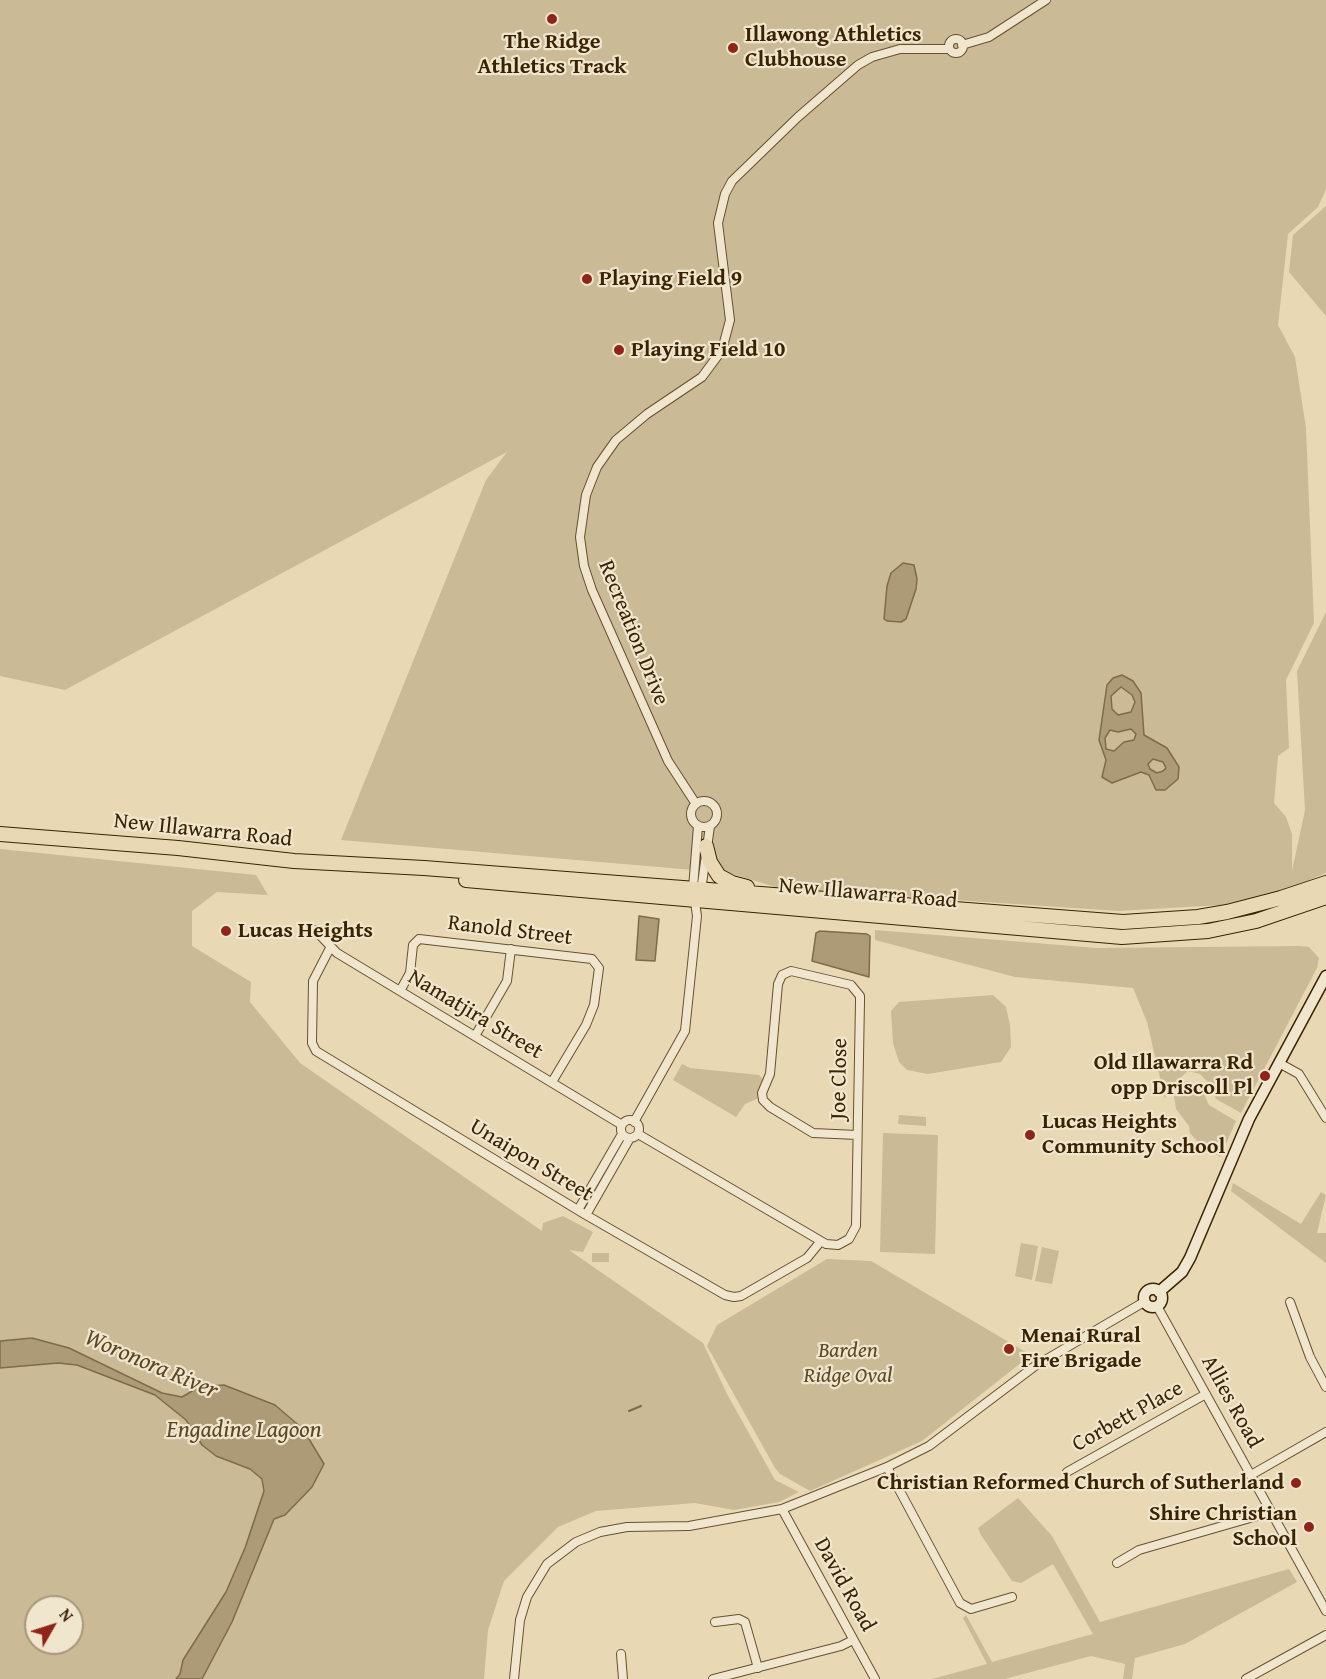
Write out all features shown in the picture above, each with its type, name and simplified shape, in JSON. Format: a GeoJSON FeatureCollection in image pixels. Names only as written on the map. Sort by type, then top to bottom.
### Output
{"type":"FeatureCollection","features":[{"type":"Feature","properties":{"kind":"highway","name":"New Illawarra Road"},"geometry":{"type":"LineString","coordinates":[[0,834],[402,868],[423,874],[497,884],[767,896],[1123,922],[1198,917],[1227,912],[1326,883]]}},
{"type":"Feature","properties":{"kind":"highway"},"geometry":{"type":"LineString","coordinates":[[706,846],[710,862],[719,876],[767,896]]}},
{"type":"Feature","properties":{"kind":"highway","name":"New Illawarra Road"},"geometry":{"type":"LineString","coordinates":[[697,893],[1122,937],[1208,930],[1257,921],[1326,897]]}},
{"type":"Feature","properties":{"kind":"street","name":"Recreation Drive"},"geometry":{"type":"LineString","coordinates":[[696,804],[668,761],[592,590],[584,566],[580,537],[586,495],[600,461],[616,440],[647,414],[702,377],[722,351],[730,320],[718,223],[732,181],[798,117],[858,65],[872,57],[900,49],[949,49],[949,43],[954,39],[962,45],[989,37],[1046,0]]}},
{"type":"Feature","properties":{"kind":"street"},"geometry":{"type":"LineString","coordinates":[[634,1122],[686,1030],[693,969],[697,893],[698,826],[691,813],[696,804],[703,801],[714,806],[717,817],[710,826],[697,893]]}},
{"type":"Feature","properties":{"kind":"street"},"geometry":{"type":"LineString","coordinates":[[698,826],[710,826]]}},
{"type":"Feature","properties":{"kind":"street","name":"Namatjira Street"},"geometry":{"type":"LineString","coordinates":[[315,930],[330,948],[622,1125]]}},
{"type":"Feature","properties":{"kind":"street","name":"Ranold Street"},"geometry":{"type":"LineString","coordinates":[[400,991],[410,973],[416,942],[424,939],[588,958],[597,965],[597,993],[591,1016],[552,1082]]}},
{"type":"Feature","properties":{"kind":"street","name":"Unaipon Street"},"geometry":{"type":"LineString","coordinates":[[330,948],[313,981],[312,1043],[315,1051],[582,1212],[725,1295],[734,1297],[741,1296],[807,1258],[821,1241]]}},
{"type":"Feature","properties":{"kind":"street"},"geometry":{"type":"LineString","coordinates":[[475,1036],[507,981],[512,950]]}},
{"type":"Feature","properties":{"kind":"street","name":"Joe Close"},"geometry":{"type":"LineString","coordinates":[[821,1241],[832,1245],[843,1243],[852,1236],[855,1226],[857,1135],[858,992],[850,985],[802,972],[782,975],[778,984],[770,1074],[762,1094],[763,1100],[770,1107],[813,1132],[857,1135]]}},
{"type":"Feature","properties":{"kind":"street"},"geometry":{"type":"LineString","coordinates":[[1159,1292],[1182,1272],[1190,1258],[1249,1119],[1326,976]]}},
{"type":"Feature","properties":{"kind":"street"},"geometry":{"type":"LineString","coordinates":[[1279,1063],[1299,1074],[1326,1118]]}},
{"type":"Feature","properties":{"kind":"street"},"geometry":{"type":"LineString","coordinates":[[629,1121],[634,1122],[639,1128],[582,1212],[622,1134],[622,1125],[629,1121]]}},
{"type":"Feature","properties":{"kind":"street"},"geometry":{"type":"LineString","coordinates":[[622,1134],[634,1136],[821,1241]]}},
{"type":"Feature","properties":{"kind":"street"},"geometry":{"type":"LineString","coordinates":[[514,1679],[520,1620],[527,1597],[547,1564],[576,1542],[600,1532],[627,1527],[689,1526],[782,1509],[887,1467],[929,1446],[1035,1366],[1144,1302],[1147,1291],[1154,1289],[1159,1292],[1161,1299],[1157,1306],[1151,1307],[1144,1302]]}},
{"type":"Feature","properties":{"kind":"street"},"geometry":{"type":"LineString","coordinates":[[1290,1302],[1311,1358],[1326,1387]]}},
{"type":"Feature","properties":{"kind":"street","name":"Allies Road"},"geometry":{"type":"LineString","coordinates":[[1157,1306],[1326,1611]]}},
{"type":"Feature","properties":{"kind":"street","name":"Corbett Place"},"geometry":{"type":"LineString","coordinates":[[1067,1472],[1206,1394]]}},
{"type":"Feature","properties":{"kind":"street"},"geometry":{"type":"LineString","coordinates":[[1251,1475],[1326,1432]]}},
{"type":"Feature","properties":{"kind":"street"},"geometry":{"type":"LineString","coordinates":[[887,1467],[960,1603],[971,1609],[1012,1598]]}},
{"type":"Feature","properties":{"kind":"street","name":"David Road"},"geometry":{"type":"LineString","coordinates":[[782,1509],[875,1679]]}},
{"type":"Feature","properties":{"kind":"street"},"geometry":{"type":"LineString","coordinates":[[1117,1563],[1139,1550],[1271,1512]]}},
{"type":"Feature","properties":{"kind":"street"},"geometry":{"type":"LineString","coordinates":[[715,1622],[739,1619],[745,1622],[758,1668]]}},
{"type":"Feature","properties":{"kind":"street"},"geometry":{"type":"LineString","coordinates":[[1246,1679],[1326,1635]]}},
{"type":"Feature","properties":{"kind":"street"},"geometry":{"type":"LineString","coordinates":[[713,1679],[841,1646],[853,1640]]}},
{"type":"Feature","properties":{"kind":"street"},"geometry":{"type":"LineString","coordinates":[[621,1654],[623,1679]]}},
{"type":"Feature","properties":{"kind":"green space"},"geometry":{"type":"Polygon","coordinates":[[[0,0],[1326,0],[1326,189],[1318,207],[1288,234],[1278,325],[1295,357],[1306,428],[1314,623],[1286,680],[1289,748],[1278,756],[1274,803],[1286,817],[1292,834],[1292,871],[1305,810],[1297,671],[1326,612],[1326,873],[1293,887],[1222,905],[1118,911],[779,888],[729,873],[341,840],[486,480],[507,452],[65,690],[0,676],[0,0]]]}},
{"type":"Feature","properties":{"kind":"green space"},"geometry":{"type":"Polygon","coordinates":[[[1326,206],[1326,316],[1289,272],[1293,235],[1326,206]]]}},
{"type":"Feature","properties":{"kind":"green space"},"geometry":{"type":"Polygon","coordinates":[[[0,849],[256,875],[268,895],[217,892],[192,911],[192,946],[251,982],[250,1002],[300,1063],[542,1231],[543,1223],[563,1216],[593,1232],[583,1252],[569,1250],[703,1343],[727,1394],[775,1480],[799,1492],[779,1502],[734,1510],[695,1503],[596,1511],[558,1527],[504,1581],[488,1630],[484,1679],[202,1679],[232,1622],[274,1519],[285,1514],[312,1487],[199,1387],[182,1397],[162,1393],[101,1363],[0,1341],[0,849]]]}},
{"type":"Feature","properties":{"kind":"green space"},"geometry":{"type":"Polygon","coordinates":[[[875,930],[1097,948],[1299,946],[1309,947],[1319,958],[1317,968],[1241,1113],[1216,1099],[1210,1084],[1200,1074],[1188,1071],[1169,1088],[1165,1099],[1147,1022],[1133,988],[1015,977],[875,940],[875,930]]]}},
{"type":"Feature","properties":{"kind":"green space"},"geometry":{"type":"Polygon","coordinates":[[[993,995],[1006,1007],[1010,1025],[1011,1047],[1001,1062],[928,1074],[907,1070],[899,1062],[893,1043],[891,1011],[899,1002],[993,995]]]}},
{"type":"Feature","properties":{"kind":"green space"},"geometry":{"type":"Polygon","coordinates":[[[682,1064],[690,1068],[759,1075],[764,1080],[759,1098],[745,1104],[736,1117],[673,1080],[682,1064]]]}},
{"type":"Feature","properties":{"kind":"green space"},"geometry":{"type":"Polygon","coordinates":[[[1187,1081],[1201,1087],[1209,1105],[1236,1121],[1220,1157],[1200,1144],[1190,1133],[1189,1126],[1176,1109],[1174,1096],[1180,1085],[1187,1081]]]}},
{"type":"Feature","properties":{"kind":"green space"},"geometry":{"type":"Polygon","coordinates":[[[899,1115],[926,1117],[926,1126],[898,1124],[899,1115]]]}},
{"type":"Feature","properties":{"kind":"green space"},"geometry":{"type":"Polygon","coordinates":[[[883,1133],[938,1135],[935,1254],[880,1252],[883,1133]]]}},
{"type":"Feature","properties":{"kind":"green space"},"geometry":{"type":"Polygon","coordinates":[[[1233,1183],[1301,1224],[1321,1192],[1326,1195],[1317,1233],[1326,1233],[1326,1263],[1231,1191],[1233,1183]]]}},
{"type":"Feature","properties":{"kind":"green space"},"geometry":{"type":"Polygon","coordinates":[[[1021,1243],[1038,1246],[1032,1280],[1015,1276],[1021,1243]]]}},
{"type":"Feature","properties":{"kind":"green space"},"geometry":{"type":"Polygon","coordinates":[[[1042,1247],[1059,1251],[1052,1284],[1035,1281],[1042,1247]]]}},
{"type":"Feature","properties":{"kind":"green space"},"geometry":{"type":"Polygon","coordinates":[[[592,1253],[609,1253],[609,1262],[592,1262],[592,1253]]]}},
{"type":"Feature","properties":{"kind":"green space","name":"Barden Ridge Oval"},"geometry":{"type":"Polygon","coordinates":[[[827,1259],[871,1261],[1031,1355],[922,1441],[810,1491],[780,1474],[775,1468],[707,1346],[717,1325],[827,1259]]]}},
{"type":"Feature","properties":{"kind":"green space"},"geometry":{"type":"Polygon","coordinates":[[[58,1363],[77,1365],[155,1395],[186,1420],[202,1445],[235,1464],[250,1469],[262,1479],[264,1491],[245,1548],[226,1592],[183,1660],[180,1674],[176,1679],[0,1679],[0,1368],[58,1363]]]}},
{"type":"Feature","properties":{"kind":"green space"},"geometry":{"type":"Polygon","coordinates":[[[1018,1498],[1052,1536],[1100,1622],[1289,1569],[1297,1582],[1185,1644],[1135,1658],[1132,1679],[1123,1679],[1125,1664],[1091,1656],[1005,1679],[932,1679],[987,1664],[963,1618],[966,1615],[992,1662],[1093,1634],[1053,1564],[1021,1583],[1012,1581],[981,1535],[978,1528],[1018,1498]]]}},
{"type":"Feature","properties":{"kind":"water"},"geometry":{"type":"Polygon","coordinates":[[[903,563],[914,565],[917,579],[916,589],[906,619],[901,622],[887,621],[884,619],[887,586],[891,573],[903,563]]]}},
{"type":"Feature","properties":{"kind":"water"},"geometry":{"type":"Polygon","coordinates":[[[1122,675],[1133,681],[1141,693],[1144,735],[1167,748],[1179,767],[1178,779],[1165,790],[1156,790],[1149,775],[1141,772],[1112,783],[1102,777],[1106,760],[1099,740],[1107,685],[1113,678],[1122,675]],[[1121,687],[1111,696],[1112,709],[1118,715],[1131,712],[1135,702],[1132,695],[1121,687]],[[1131,729],[1118,732],[1110,730],[1105,738],[1106,749],[1114,751],[1124,742],[1134,740],[1136,734],[1131,729]],[[1153,759],[1148,764],[1150,769],[1157,773],[1166,768],[1163,762],[1153,759]]]}},
{"type":"Feature","properties":{"kind":"water"},"geometry":{"type":"Polygon","coordinates":[[[639,916],[659,919],[655,961],[636,960],[639,916]]]}},
{"type":"Feature","properties":{"kind":"water"},"geometry":{"type":"Polygon","coordinates":[[[820,931],[870,936],[869,977],[812,961],[816,933],[820,931]]]}},
{"type":"Feature","properties":{"kind":"water","name":"Engadine Lagoon"},"geometry":{"type":"Polygon","coordinates":[[[32,1338],[69,1348],[162,1393],[182,1397],[199,1387],[224,1385],[275,1405],[303,1429],[324,1464],[312,1487],[285,1515],[274,1519],[232,1622],[202,1679],[176,1679],[180,1674],[183,1660],[226,1592],[245,1548],[264,1491],[262,1479],[250,1469],[216,1456],[202,1445],[186,1420],[155,1395],[77,1365],[58,1363],[0,1368],[0,1341],[32,1338]]]}},
{"type":"Feature","properties":{"kind":"waterway"},"geometry":{"type":"LineString","coordinates":[[629,1411],[641,1406]]}},
{"type":"Feature","properties":{"kind":"place","name":"The Ridge Athletics Track"},"geometry":{"type":"Point","coordinates":[552,19]}},
{"type":"Feature","properties":{"kind":"place","name":"Illawong Athletics Clubhouse"},"geometry":{"type":"Point","coordinates":[733,48]}},
{"type":"Feature","properties":{"kind":"place","name":"Playing Field 9"},"geometry":{"type":"Point","coordinates":[587,279]}},
{"type":"Feature","properties":{"kind":"place","name":"Playing Field 10"},"geometry":{"type":"Point","coordinates":[619,350]}},
{"type":"Feature","properties":{"kind":"place","name":"Lucas Heights"},"geometry":{"type":"Point","coordinates":[226,931]}},
{"type":"Feature","properties":{"kind":"place","name":"Old Illawarra Rd opp Driscoll Pl"},"geometry":{"type":"Point","coordinates":[1265,1076]}},
{"type":"Feature","properties":{"kind":"place","name":"Lucas Heights Community School"},"geometry":{"type":"Point","coordinates":[1030,1135]}},
{"type":"Feature","properties":{"kind":"place","name":"Menai Rural Fire Brigade"},"geometry":{"type":"Point","coordinates":[1009,1349]}},
{"type":"Feature","properties":{"kind":"place","name":"Christian Reformed Church of Sutherland"},"geometry":{"type":"Point","coordinates":[1296,1483]}},
{"type":"Feature","properties":{"kind":"place","name":"Shire Christian School"},"geometry":{"type":"Point","coordinates":[1309,1527]}},
{"type":"Feature","properties":{"kind":"water label","name":"Woronora River"},"geometry":{"type":"Point","coordinates":[151,1365]}}]}
